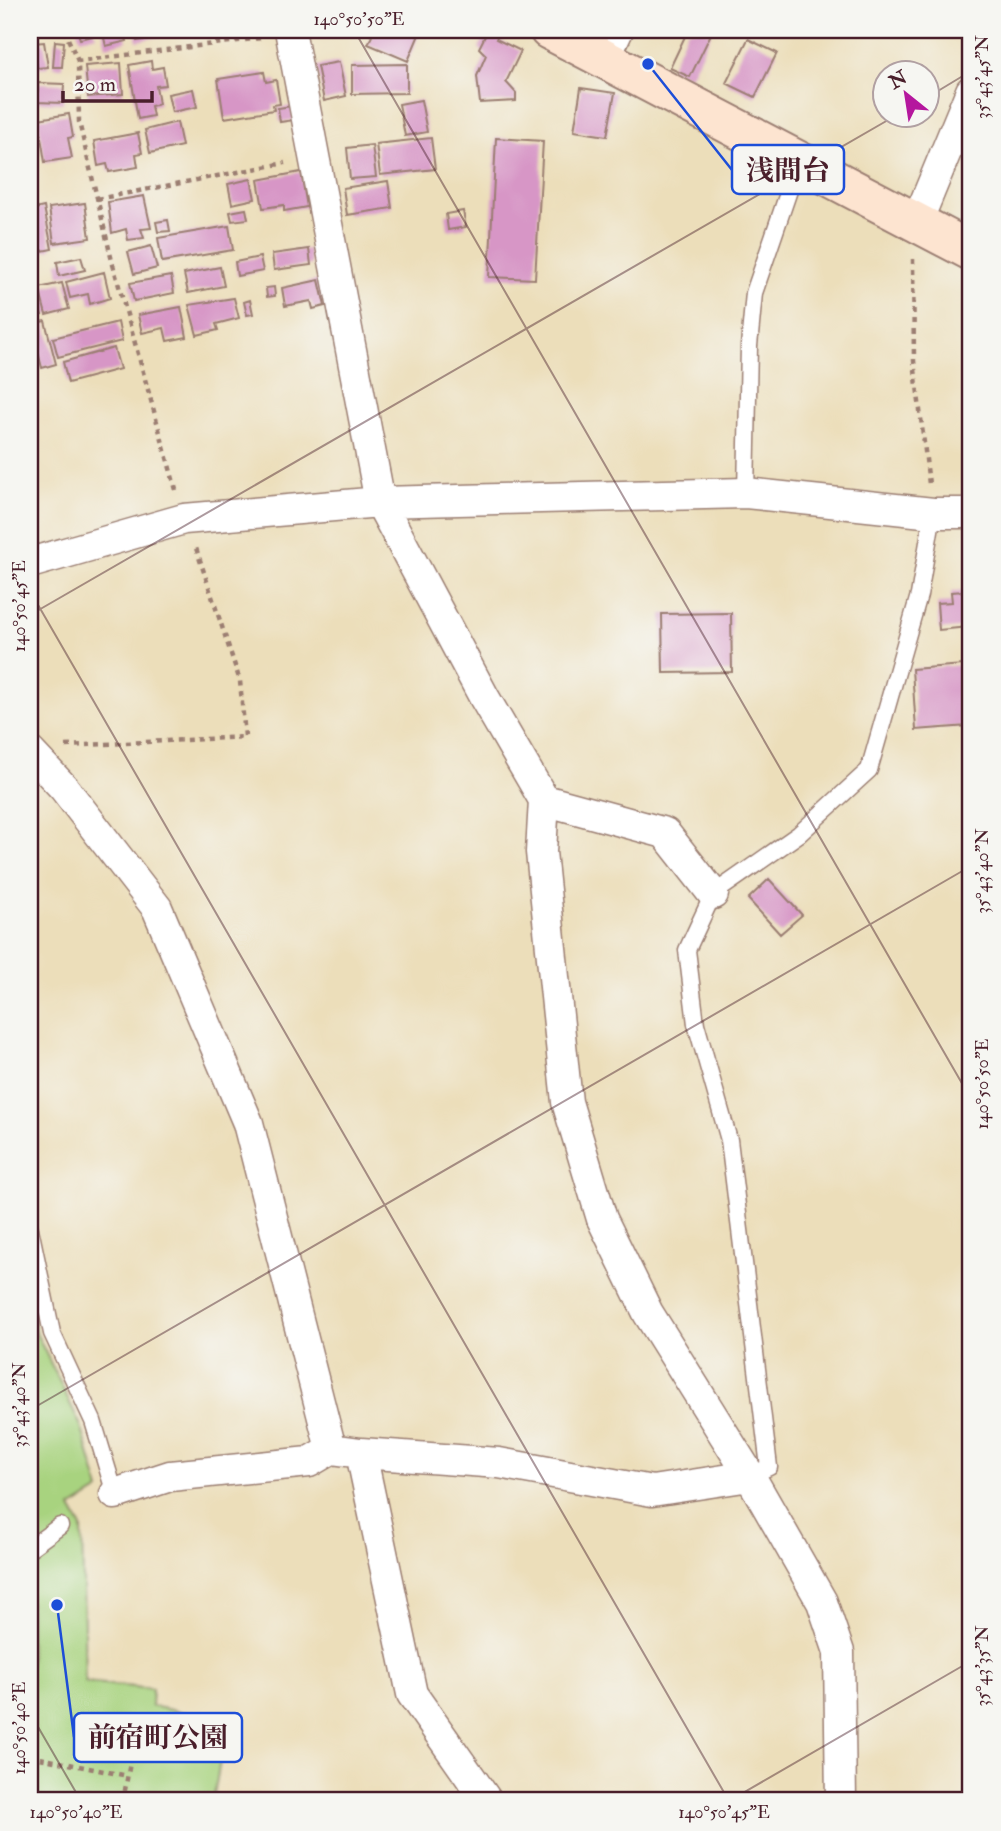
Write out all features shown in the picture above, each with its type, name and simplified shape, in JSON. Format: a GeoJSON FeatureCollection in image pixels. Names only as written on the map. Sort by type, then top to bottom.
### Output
{"type":"FeatureCollection","features":[{"type":"Feature","properties":{"kind":"main road"},"geometry":{"type":"LineString","coordinates":[[549,30],[611,44],[800,158],[971,251]]}},
{"type":"Feature","properties":{"kind":"street"},"geometry":{"type":"LineString","coordinates":[[290,32],[380,502],[478,685],[544,800],[541,852],[567,1102],[602,1219],[648,1313],[750,1476],[822,1602],[839,1652],[841,1801]]}},
{"type":"Feature","properties":{"kind":"street"},"geometry":{"type":"LineString","coordinates":[[917,222],[971,91]]}},
{"type":"Feature","properties":{"kind":"street"},"geometry":{"type":"LineString","coordinates":[[30,563],[184,520],[380,502],[746,493],[933,513],[971,513]]}},
{"type":"Feature","properties":{"kind":"street"},"geometry":{"type":"LineString","coordinates":[[43,749],[64,788],[157,908],[248,1123],[331,1448]]}},
{"type":"Feature","properties":{"kind":"street"},"geometry":{"type":"LineString","coordinates":[[544,800],[665,833],[713,894]]}},
{"type":"Feature","properties":{"kind":"street"},"geometry":{"type":"LineString","coordinates":[[115,1494],[170,1476],[309,1462],[331,1448],[361,1453],[499,1463],[652,1491],[750,1476]]}},
{"type":"Feature","properties":{"kind":"street"},"geometry":{"type":"LineString","coordinates":[[361,1453],[412,1694],[487,1801]]}},
{"type":"Feature","properties":{"kind":"lane"},"geometry":{"type":"LineString","coordinates":[[746,493],[749,346],[754,293],[800,158]]}},
{"type":"Feature","properties":{"kind":"lane"},"geometry":{"type":"LineString","coordinates":[[750,1476],[769,1467],[729,1140],[696,1024],[687,950],[713,894],[799,834],[869,770],[919,595],[933,513]]}},
{"type":"Feature","properties":{"kind":"lane"},"geometry":{"type":"LineString","coordinates":[[30,1229],[52,1333],[93,1421],[115,1494]]}},
{"type":"Feature","properties":{"kind":"lane"},"geometry":{"type":"LineString","coordinates":[[30,1548],[60,1526]]}},
{"type":"Feature","properties":{"kind":"path"},"geometry":{"type":"LineString","coordinates":[[43,749],[245,737],[240,681],[184,520],[97,198],[79,122],[78,61],[64,30]]}},
{"type":"Feature","properties":{"kind":"path"},"geometry":{"type":"LineString","coordinates":[[78,61],[290,32]]}},
{"type":"Feature","properties":{"kind":"path"},"geometry":{"type":"LineString","coordinates":[[97,198],[314,158]]}},
{"type":"Feature","properties":{"kind":"path"},"geometry":{"type":"LineString","coordinates":[[917,222],[913,244],[914,361],[933,513]]}},
{"type":"Feature","properties":{"kind":"path"},"geometry":{"type":"LineString","coordinates":[[123,1801],[136,1730]]}},
{"type":"Feature","properties":{"kind":"path"},"geometry":{"type":"LineString","coordinates":[[30,1756],[128,1776]]}},
{"type":"Feature","properties":{"kind":"green space"},"geometry":{"type":"Polygon","coordinates":[[[30,1303],[37,1335],[81,1426],[100,1490],[71,1508],[82,1528],[85,1682],[152,1689],[151,1706],[227,1721],[213,1801],[30,1801],[30,1303]]]}},
{"type":"Feature","properties":{"kind":"building"},"geometry":{"type":"Polygon","coordinates":[[[77,30],[94,30],[96,35],[80,39],[77,30]]]}},
{"type":"Feature","properties":{"kind":"building"},"geometry":{"type":"Polygon","coordinates":[[[102,30],[124,30],[127,41],[106,46],[102,30]]]}},
{"type":"Feature","properties":{"kind":"building"},"geometry":{"type":"Polygon","coordinates":[[[135,30],[168,30],[168,35],[137,41],[135,30]]]}},
{"type":"Feature","properties":{"kind":"building"},"geometry":{"type":"Polygon","coordinates":[[[199,30],[225,30],[225,31],[200,36],[199,30]]]}},
{"type":"Feature","properties":{"kind":"building"},"geometry":{"type":"Polygon","coordinates":[[[421,30],[408,61],[368,44],[372,36],[365,32],[421,30]]]}},
{"type":"Feature","properties":{"kind":"building"},"geometry":{"type":"Polygon","coordinates":[[[488,30],[499,33],[496,39],[521,51],[506,82],[516,93],[516,101],[480,103],[477,76],[486,55],[479,48],[488,30]]]}},
{"type":"Feature","properties":{"kind":"building"},"geometry":{"type":"Polygon","coordinates":[[[688,30],[701,30],[711,34],[690,77],[670,68],[688,30]]]}},
{"type":"Feature","properties":{"kind":"building"},"geometry":{"type":"Polygon","coordinates":[[[748,39],[777,53],[755,97],[726,83],[748,39]]]}},
{"type":"Feature","properties":{"kind":"building"},"geometry":{"type":"Polygon","coordinates":[[[55,41],[64,42],[62,67],[53,67],[55,41]]]}},
{"type":"Feature","properties":{"kind":"building"},"geometry":{"type":"Polygon","coordinates":[[[44,42],[48,67],[37,68],[34,43],[44,42]]]}},
{"type":"Feature","properties":{"kind":"building"},"geometry":{"type":"Polygon","coordinates":[[[151,61],[152,69],[163,67],[166,85],[156,86],[159,104],[151,106],[153,116],[138,119],[129,65],[151,61]]]}},
{"type":"Feature","properties":{"kind":"building"},"geometry":{"type":"Polygon","coordinates":[[[339,62],[346,96],[324,101],[317,66],[339,62]]]}},
{"type":"Feature","properties":{"kind":"building"},"geometry":{"type":"Polygon","coordinates":[[[121,63],[123,94],[88,97],[85,66],[121,63]]]}},
{"type":"Feature","properties":{"kind":"building"},"geometry":{"type":"Polygon","coordinates":[[[407,64],[407,93],[352,94],[352,65],[407,64]]]}},
{"type":"Feature","properties":{"kind":"building"},"geometry":{"type":"Polygon","coordinates":[[[264,72],[266,82],[276,80],[280,104],[273,105],[274,110],[224,118],[218,79],[264,72]]]}},
{"type":"Feature","properties":{"kind":"building"},"geometry":{"type":"Polygon","coordinates":[[[38,83],[64,84],[63,103],[37,102],[38,83]]]}},
{"type":"Feature","properties":{"kind":"building"},"geometry":{"type":"Polygon","coordinates":[[[581,88],[615,93],[607,136],[574,131],[581,88]]]}},
{"type":"Feature","properties":{"kind":"building"},"geometry":{"type":"Polygon","coordinates":[[[193,89],[197,107],[172,112],[168,94],[193,89]]]}},
{"type":"Feature","properties":{"kind":"building"},"geometry":{"type":"Polygon","coordinates":[[[421,100],[427,132],[405,136],[399,104],[421,100]]]}},
{"type":"Feature","properties":{"kind":"building"},"geometry":{"type":"Polygon","coordinates":[[[292,106],[294,120],[280,122],[278,108],[292,106]]]}},
{"type":"Feature","properties":{"kind":"building"},"geometry":{"type":"Polygon","coordinates":[[[69,114],[73,137],[68,138],[72,158],[45,162],[38,119],[69,114]]]}},
{"type":"Feature","properties":{"kind":"building"},"geometry":{"type":"Polygon","coordinates":[[[177,122],[182,146],[150,153],[145,130],[177,122]]]}},
{"type":"Feature","properties":{"kind":"building"},"geometry":{"type":"Polygon","coordinates":[[[138,133],[142,153],[136,154],[138,167],[109,172],[107,164],[98,166],[94,141],[138,133]]]}},
{"type":"Feature","properties":{"kind":"building"},"geometry":{"type":"Polygon","coordinates":[[[431,138],[435,169],[380,175],[376,144],[431,138]]]}},
{"type":"Feature","properties":{"kind":"building"},"geometry":{"type":"Polygon","coordinates":[[[496,138],[543,141],[535,279],[489,277],[496,138]]]}},
{"type":"Feature","properties":{"kind":"building"},"geometry":{"type":"Polygon","coordinates":[[[372,145],[376,177],[350,179],[347,148],[372,145]]]}},
{"type":"Feature","properties":{"kind":"building"},"geometry":{"type":"Polygon","coordinates":[[[301,172],[307,207],[284,211],[284,205],[263,208],[258,180],[301,172]]]}},
{"type":"Feature","properties":{"kind":"building"},"geometry":{"type":"Polygon","coordinates":[[[251,179],[255,199],[232,204],[228,184],[251,179]]]}},
{"type":"Feature","properties":{"kind":"building"},"geometry":{"type":"Polygon","coordinates":[[[388,181],[392,208],[347,215],[343,188],[388,181]]]}},
{"type":"Feature","properties":{"kind":"building"},"geometry":{"type":"Polygon","coordinates":[[[144,196],[151,228],[141,229],[144,238],[128,240],[126,229],[112,233],[108,202],[144,196]]]}},
{"type":"Feature","properties":{"kind":"building"},"geometry":{"type":"Polygon","coordinates":[[[85,203],[90,238],[54,243],[49,208],[85,203]]]}},
{"type":"Feature","properties":{"kind":"building"},"geometry":{"type":"Polygon","coordinates":[[[44,207],[52,249],[32,253],[30,210],[44,207]]]}},
{"type":"Feature","properties":{"kind":"building"},"geometry":{"type":"Polygon","coordinates":[[[246,209],[248,219],[232,221],[230,212],[246,209]]]}},
{"type":"Feature","properties":{"kind":"building"},"geometry":{"type":"Polygon","coordinates":[[[463,211],[466,227],[448,230],[446,214],[463,211]]]}},
{"type":"Feature","properties":{"kind":"building"},"geometry":{"type":"Polygon","coordinates":[[[168,220],[170,231],[158,232],[156,222],[168,220]]]}},
{"type":"Feature","properties":{"kind":"building"},"geometry":{"type":"Polygon","coordinates":[[[229,226],[233,250],[162,262],[158,238],[229,226]]]}},
{"type":"Feature","properties":{"kind":"building"},"geometry":{"type":"Polygon","coordinates":[[[151,246],[157,268],[134,274],[128,252],[151,246]]]}},
{"type":"Feature","properties":{"kind":"building"},"geometry":{"type":"Polygon","coordinates":[[[309,249],[311,265],[274,270],[272,254],[309,249]]]}},
{"type":"Feature","properties":{"kind":"building"},"geometry":{"type":"Polygon","coordinates":[[[81,257],[85,270],[59,276],[57,262],[81,257]]]}},
{"type":"Feature","properties":{"kind":"building"},"geometry":{"type":"Polygon","coordinates":[[[260,257],[263,271],[237,276],[235,262],[260,257]]]}},
{"type":"Feature","properties":{"kind":"building"},"geometry":{"type":"Polygon","coordinates":[[[220,267],[224,286],[188,293],[184,274],[220,267]]]}},
{"type":"Feature","properties":{"kind":"building"},"geometry":{"type":"Polygon","coordinates":[[[104,272],[110,298],[90,304],[88,294],[70,298],[66,282],[104,272]]]}},
{"type":"Feature","properties":{"kind":"building"},"geometry":{"type":"Polygon","coordinates":[[[171,276],[174,293],[134,301],[130,283],[171,276]]]}},
{"type":"Feature","properties":{"kind":"building"},"geometry":{"type":"Polygon","coordinates":[[[319,280],[325,306],[313,309],[311,301],[285,306],[282,288],[319,280]]]}},
{"type":"Feature","properties":{"kind":"building"},"geometry":{"type":"Polygon","coordinates":[[[62,283],[69,309],[46,315],[39,288],[62,283]]]}},
{"type":"Feature","properties":{"kind":"building"},"geometry":{"type":"Polygon","coordinates":[[[274,287],[275,296],[267,297],[266,288],[274,287]]]}},
{"type":"Feature","properties":{"kind":"building"},"geometry":{"type":"Polygon","coordinates":[[[34,289],[42,315],[30,319],[30,290],[34,289]]]}},
{"type":"Feature","properties":{"kind":"building"},"geometry":{"type":"Polygon","coordinates":[[[234,298],[239,318],[216,324],[218,330],[197,335],[189,305],[234,298]]]}},
{"type":"Feature","properties":{"kind":"building"},"geometry":{"type":"Polygon","coordinates":[[[250,300],[253,314],[247,315],[244,302],[250,300]]]}},
{"type":"Feature","properties":{"kind":"building"},"geometry":{"type":"Polygon","coordinates":[[[181,307],[187,337],[167,341],[164,328],[142,333],[138,315],[181,307]]]}},
{"type":"Feature","properties":{"kind":"building"},"geometry":{"type":"Polygon","coordinates":[[[45,321],[56,364],[42,368],[31,324],[45,321]]]}},
{"type":"Feature","properties":{"kind":"building"},"geometry":{"type":"Polygon","coordinates":[[[118,322],[122,341],[58,357],[53,338],[118,322]]]}},
{"type":"Feature","properties":{"kind":"building"},"geometry":{"type":"Polygon","coordinates":[[[114,348],[120,369],[68,383],[63,362],[114,348]]]}},
{"type":"Feature","properties":{"kind":"building"},"geometry":{"type":"Polygon","coordinates":[[[965,591],[968,627],[939,630],[937,603],[952,602],[951,592],[965,591]]]}},
{"type":"Feature","properties":{"kind":"building"},"geometry":{"type":"Polygon","coordinates":[[[731,613],[732,672],[663,673],[662,614],[731,613]]]}},
{"type":"Feature","properties":{"kind":"building"},"geometry":{"type":"Polygon","coordinates":[[[963,665],[968,726],[916,730],[912,669],[963,665]]]}},
{"type":"Feature","properties":{"kind":"building"},"geometry":{"type":"Polygon","coordinates":[[[769,879],[802,915],[780,934],[748,899],[769,879]]]}},
{"type":"Feature","properties":{"kind":"place","name":"浅間台"},"geometry":{"type":"Point","coordinates":[648,64]}},
{"type":"Feature","properties":{"kind":"place","name":"前宿町公園"},"geometry":{"type":"Point","coordinates":[57,1605]}}]}
